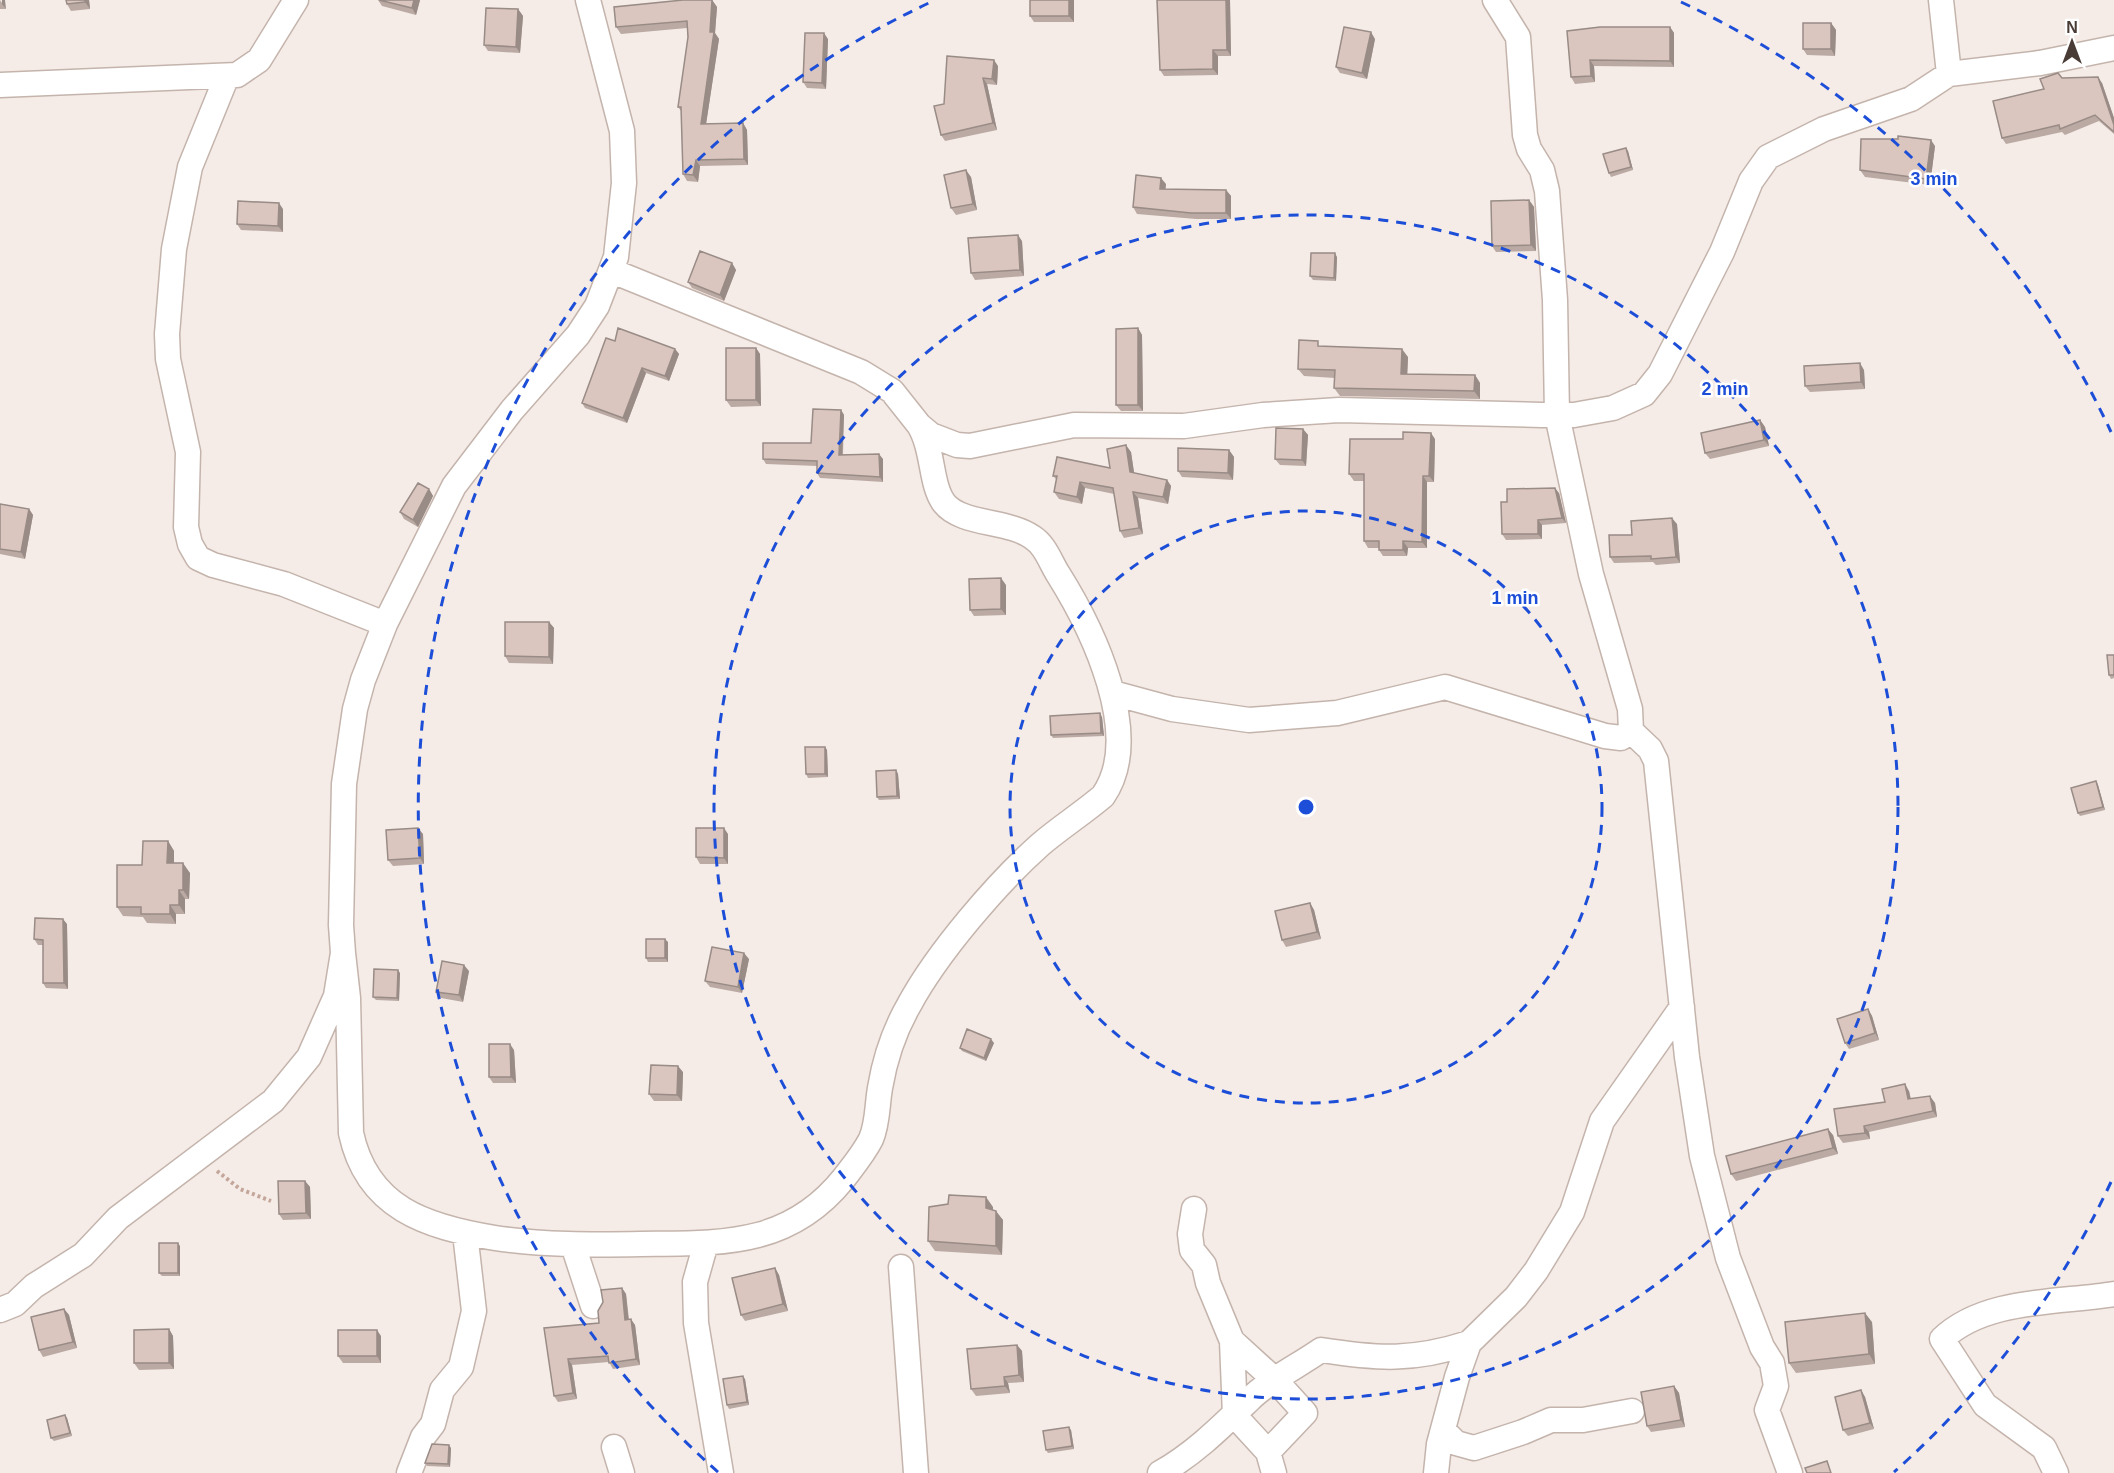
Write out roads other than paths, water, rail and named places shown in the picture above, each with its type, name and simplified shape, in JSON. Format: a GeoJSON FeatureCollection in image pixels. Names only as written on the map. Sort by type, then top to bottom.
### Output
{"type":"FeatureCollection","features":[{"type":"Feature","properties":{"kind":"street"},"geometry":{"type":"LineString","coordinates":[[0,85],[227,76],[246,71],[259,60],[296,0]]}},
{"type":"Feature","properties":{"kind":"street"},"geometry":{"type":"LineString","coordinates":[[588,0],[622,131],[622,206],[618,245],[612,271],[597,306],[578,335],[512,410],[454,486],[385,624],[363,680],[349,743],[342,825],[343,953],[348,998],[351,1133],[356,1154],[378,1190],[396,1206],[425,1221],[465,1233],[573,1245],[706,1243],[759,1236],[802,1217],[826,1198],[860,1158],[872,1136],[886,1056],[910,1003],[933,968],[985,903],[1024,860],[1091,806],[1111,783],[1117,746],[1113,693],[1083,617],[1041,543],[1010,527],[961,515],[944,503],[936,484],[927,438],[892,391],[861,372],[612,271]]}},
{"type":"Feature","properties":{"kind":"street"},"geometry":{"type":"LineString","coordinates":[[1495,0],[1517,33],[1526,135],[1529,149],[1542,170],[1547,191],[1556,312],[1557,414],[1591,574],[1630,709],[1631,731],[1650,749],[1656,761],[1692,1089],[1709,1189],[1728,1258],[1762,1347],[1772,1363],[1776,1386],[1767,1410],[1790,1473]]}},
{"type":"Feature","properties":{"kind":"street"},"geometry":{"type":"LineString","coordinates":[[1941,0],[1949,74]]}},
{"type":"Feature","properties":{"kind":"street"},"geometry":{"type":"LineString","coordinates":[[919,425],[943,441],[970,446],[990,444],[1029,432],[1074,425],[1184,426],[1263,415],[1339,410],[1557,414],[1613,408],[1635,400],[1655,383],[1722,252],[1754,176],[1768,157],[1824,129],[1911,99],[1949,74],[2040,63],[2114,48]]}},
{"type":"Feature","properties":{"kind":"street"},"geometry":{"type":"LineString","coordinates":[[227,76],[190,167],[173,259],[168,359],[188,452],[186,527],[190,544],[198,558],[213,565],[284,584],[385,624]]}},
{"type":"Feature","properties":{"kind":"street"},"geometry":{"type":"LineString","coordinates":[[1113,693],[1172,709],[1249,720],[1337,713],[1445,687],[1605,736],[1625,737],[1631,731]]}},
{"type":"Feature","properties":{"kind":"street"},"geometry":{"type":"LineString","coordinates":[[0,1310],[15,1304],[34,1286],[82,1255],[118,1218],[273,1101],[309,1057],[336,996],[343,953]]}},
{"type":"Feature","properties":{"kind":"street"},"geometry":{"type":"LineString","coordinates":[[1436,1473],[1443,1430],[1469,1343],[1516,1297],[1541,1263],[1572,1212],[1602,1121],[1682,1007]]}},
{"type":"Feature","properties":{"kind":"street"},"geometry":{"type":"LineString","coordinates":[[1194,1209],[1190,1234],[1192,1250],[1204,1265],[1208,1283],[1232,1341],[1235,1416],[1271,1462],[1305,1413],[1276,1381],[1232,1341]]}},
{"type":"Feature","properties":{"kind":"street"},"geometry":{"type":"LineString","coordinates":[[409,1473],[423,1437],[433,1424],[442,1390],[461,1367],[474,1311],[465,1233]]}},
{"type":"Feature","properties":{"kind":"street"},"geometry":{"type":"LineString","coordinates":[[706,1243],[695,1282],[696,1323],[721,1473]]}},
{"type":"Feature","properties":{"kind":"street"},"geometry":{"type":"LineString","coordinates":[[573,1245],[593,1306]]}},
{"type":"Feature","properties":{"kind":"street"},"geometry":{"type":"LineString","coordinates":[[901,1267],[916,1473]]}},
{"type":"Feature","properties":{"kind":"street"},"geometry":{"type":"LineString","coordinates":[[2056,1473],[2044,1448],[1985,1405],[1942,1339],[1950,1330],[1999,1308],[2114,1294]]}},
{"type":"Feature","properties":{"kind":"street"},"geometry":{"type":"LineString","coordinates":[[1160,1473],[1178,1463],[1235,1416],[1250,1399],[1321,1350],[1360,1356],[1410,1358],[1469,1343]]}},
{"type":"Feature","properties":{"kind":"street"},"geometry":{"type":"LineString","coordinates":[[1443,1351],[1457,1377]]}},
{"type":"Feature","properties":{"kind":"street"},"geometry":{"type":"LineString","coordinates":[[1443,1430],[1456,1443],[1474,1448],[1551,1420],[1583,1420],[1632,1411]]}},
{"type":"Feature","properties":{"kind":"street"},"geometry":{"type":"LineString","coordinates":[[614,1447],[622,1473]]}}]}
